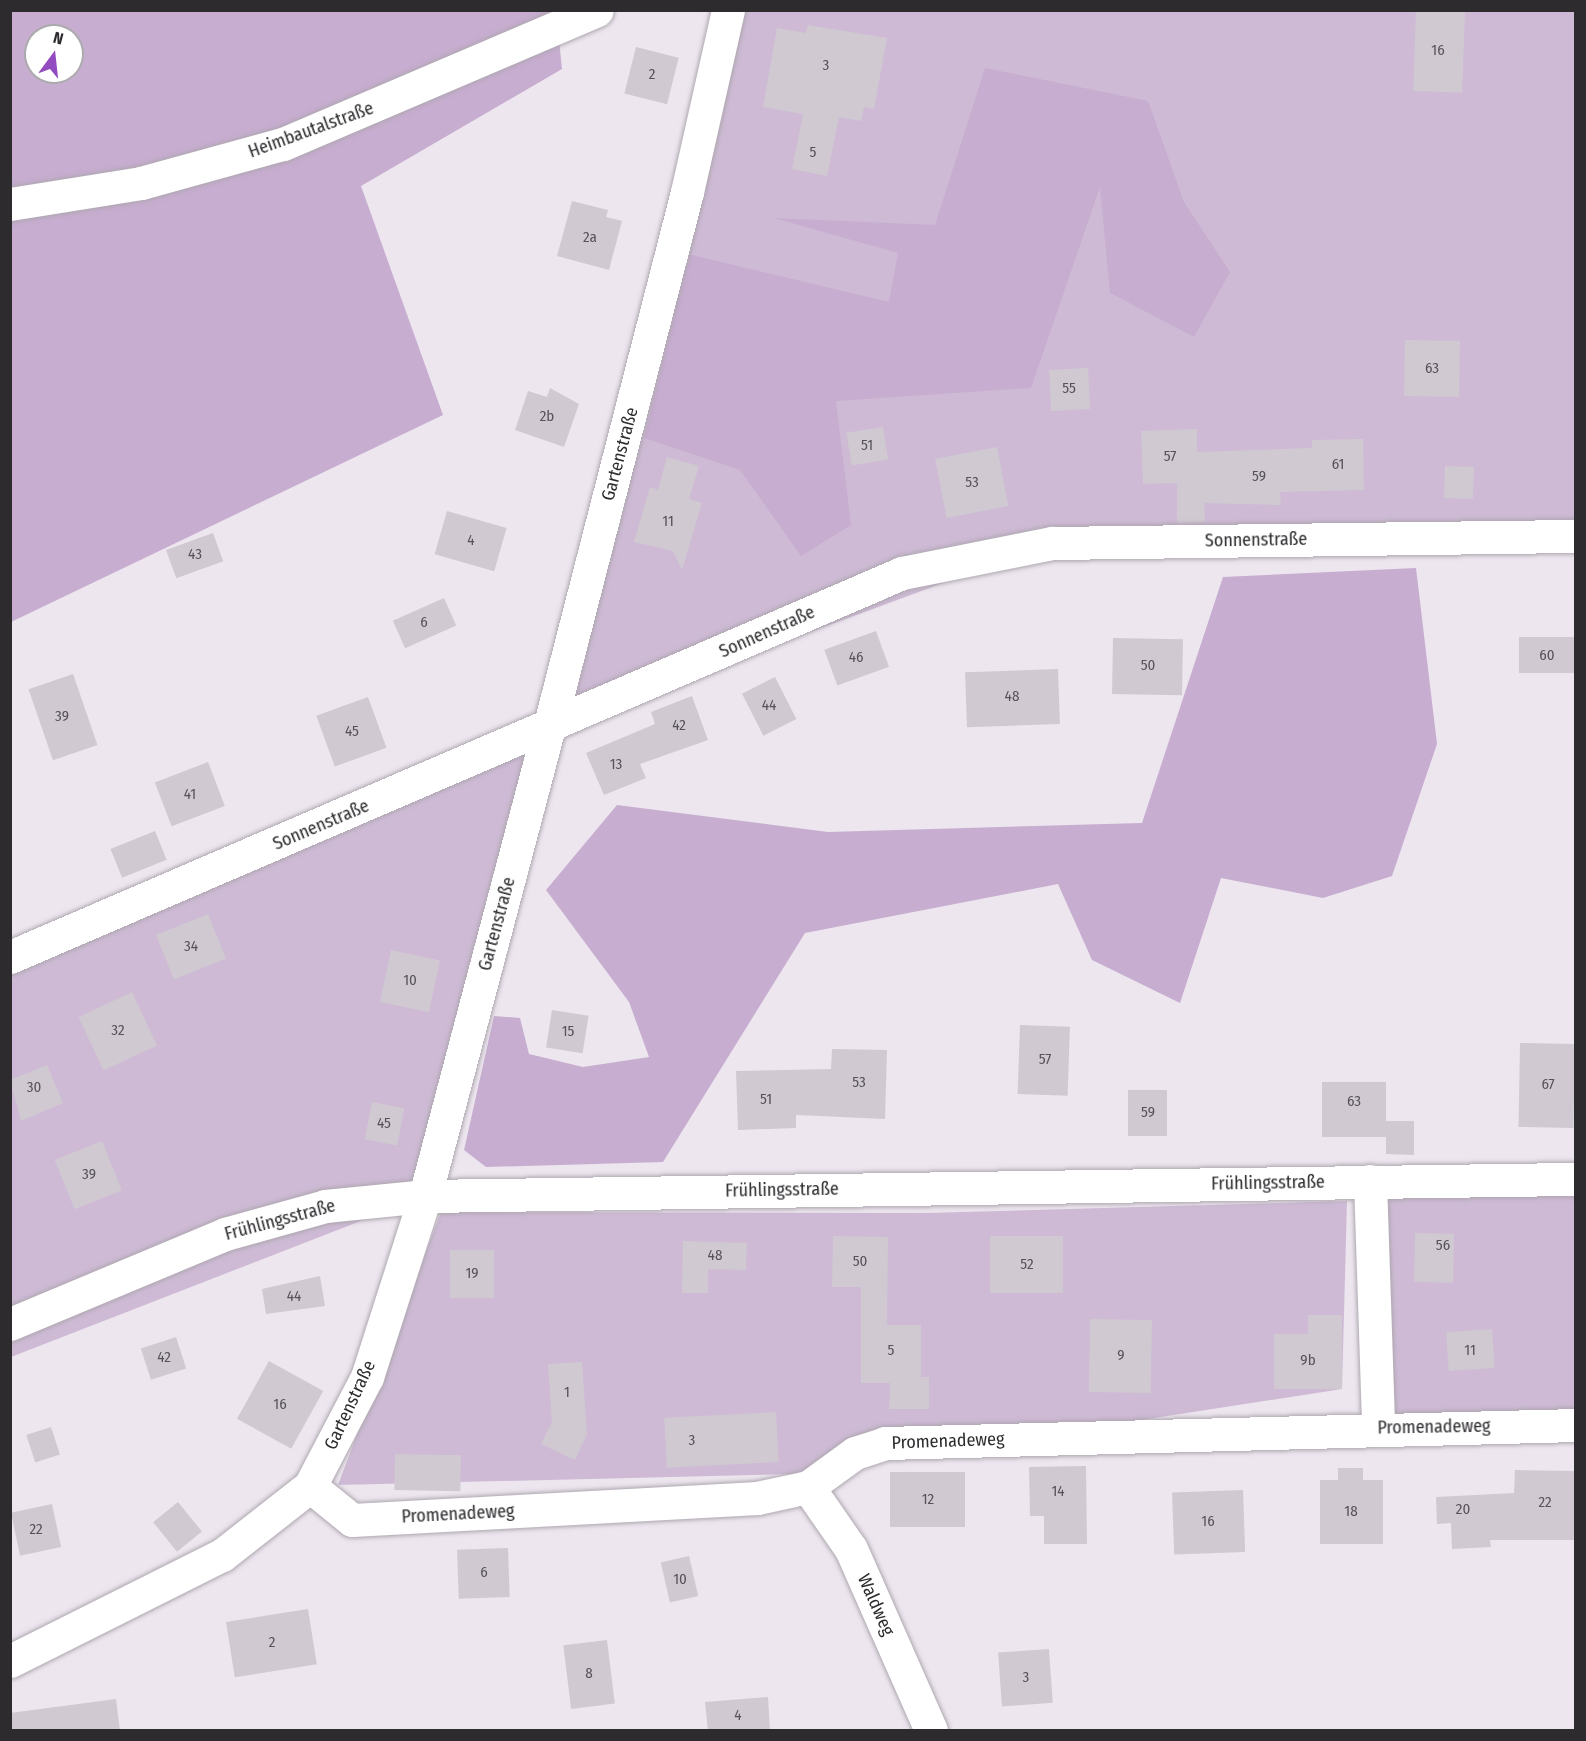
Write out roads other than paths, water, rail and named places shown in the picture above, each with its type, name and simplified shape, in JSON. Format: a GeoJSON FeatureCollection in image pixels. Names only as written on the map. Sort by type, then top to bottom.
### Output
{"type":"FeatureCollection","features":[{"type":"Feature","properties":{"kind":"street","name":"Heimbautalstraße"},"geometry":{"type":"LineString","coordinates":[[10,204],[141,183],[283,144],[597,10]]}},
{"type":"Feature","properties":{"kind":"street","name":"Gartenstraße"},"geometry":{"type":"LineString","coordinates":[[10,1661],[222,1555],[310,1486],[367,1377],[425,1196],[549,728],[687,192],[728,10]]}},
{"type":"Feature","properties":{"kind":"street","name":"Sonnenstraße"},"geometry":{"type":"LineString","coordinates":[[10,957],[549,728],[902,573],[1052,543],[1575,536]]}},
{"type":"Feature","properties":{"kind":"street","name":"Frühlingsstraße"},"geometry":{"type":"LineString","coordinates":[[10,1324],[225,1234],[325,1206],[425,1196],[1575,1179]]}},
{"type":"Feature","properties":{"kind":"street"},"geometry":{"type":"LineString","coordinates":[[1370,1181],[1378,1427]]}},
{"type":"Feature","properties":{"kind":"street","name":"Promenadeweg"},"geometry":{"type":"LineString","coordinates":[[310,1486],[352,1520],[758,1498],[808,1487],[855,1453],[885,1443],[1378,1427],[1575,1425]]}},
{"type":"Feature","properties":{"kind":"street","name":"Waldweg"},"geometry":{"type":"LineString","coordinates":[[808,1487],[851,1549],[931,1731]]}}]}
